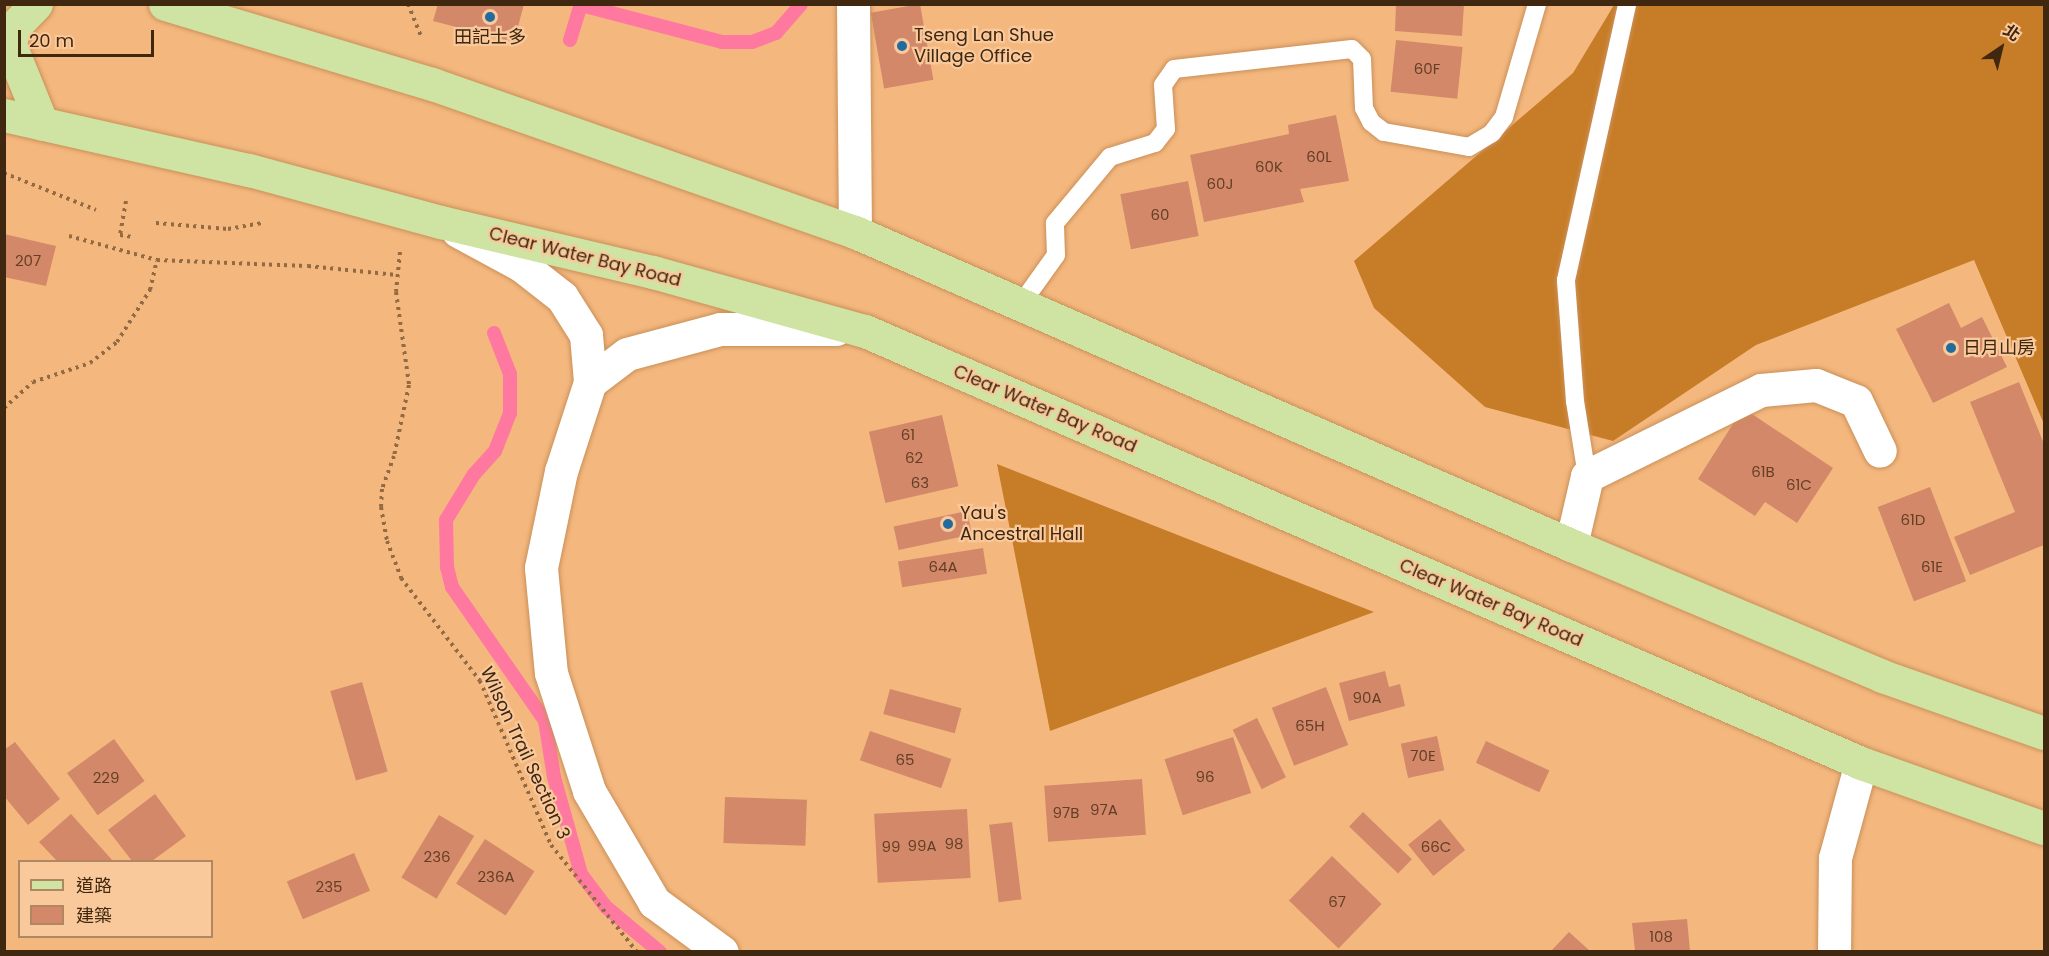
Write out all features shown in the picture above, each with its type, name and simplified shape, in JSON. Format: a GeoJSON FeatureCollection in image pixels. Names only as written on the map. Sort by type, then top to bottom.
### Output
{"type":"FeatureCollection","features":[{"type":"Feature","properties":{"kind":"main road"},"geometry":{"type":"LineString","coordinates":[[36,4],[14,27],[10,45],[42,124]]}},
{"type":"Feature","properties":{"kind":"main road"},"geometry":{"type":"LineString","coordinates":[[165,4],[432,84],[855,232],[1571,545],[1882,676],[2044,733]]}},
{"type":"Feature","properties":{"kind":"main road","name":"Clear Water Bay Road"},"geometry":{"type":"LineString","coordinates":[[4,115],[249,170],[441,222],[653,272],[865,331],[1861,764],[2044,828]]}},
{"type":"Feature","properties":{"kind":"street"},"geometry":{"type":"LineString","coordinates":[[852,4],[855,232]]}},
{"type":"Feature","properties":{"kind":"street"},"geometry":{"type":"LineString","coordinates":[[441,222],[521,266],[562,297],[586,335],[590,382],[561,471],[541,568],[551,672],[589,791],[654,902],[722,951]]}},
{"type":"Feature","properties":{"kind":"street"},"geometry":{"type":"LineString","coordinates":[[590,382],[627,354],[720,329],[865,331]]}},
{"type":"Feature","properties":{"kind":"street"},"geometry":{"type":"LineString","coordinates":[[1571,545],[1587,476],[1761,390],[1816,385],[1856,401],[1880,451]]}},
{"type":"Feature","properties":{"kind":"street"},"geometry":{"type":"LineString","coordinates":[[1834,951],[1835,858],[1861,764]]}},
{"type":"Feature","properties":{"kind":"lane"},"geometry":{"type":"LineString","coordinates":[[1021,304],[1056,255],[1055,223],[1110,157],[1155,143],[1166,129],[1163,85],[1174,69],[1352,49],[1362,59],[1364,108],[1371,122],[1384,132],[1469,147],[1492,133],[1504,117],[1537,4]]}},
{"type":"Feature","properties":{"kind":"lane"},"geometry":{"type":"LineString","coordinates":[[1587,476],[1575,401],[1566,280],[1627,4]]}},
{"type":"Feature","properties":{"kind":"path"},"geometry":{"type":"LineString","coordinates":[[4,173],[96,210]]}},
{"type":"Feature","properties":{"kind":"path"},"geometry":{"type":"LineString","coordinates":[[126,201],[120,235],[132,237]]}},
{"type":"Feature","properties":{"kind":"path"},"geometry":{"type":"LineString","coordinates":[[156,223],[228,229],[261,223]]}},
{"type":"Feature","properties":{"kind":"path"},"geometry":{"type":"LineString","coordinates":[[69,236],[157,260],[308,266],[397,275]]}},
{"type":"Feature","properties":{"kind":"path","name":"Wilson Trail Section 3"},"geometry":{"type":"LineString","coordinates":[[401,244],[396,292],[409,385],[394,456],[382,489],[381,507],[387,542],[401,578],[480,681],[551,845],[638,951]]}},
{"type":"Feature","properties":{"kind":"path"},"geometry":{"type":"LineString","coordinates":[[4,408],[33,382],[90,363],[117,342],[150,290],[157,260]]}},
{"type":"Feature","properties":{"kind":"shaded area"},"geometry":{"type":"Polygon","coordinates":[[[1614,5],[2044,5],[2044,424],[1974,260],[1756,345],[1613,441],[1485,407],[1374,308],[1354,261],[1573,73],[1614,5]]]}},
{"type":"Feature","properties":{"kind":"shaded area"},"geometry":{"type":"Polygon","coordinates":[[[997,464],[1374,612],[1050,731],[997,464]]]}},
{"type":"Feature","properties":{"kind":"building"},"geometry":{"type":"Polygon","coordinates":[[[438,4],[524,4],[514,42],[433,21],[438,4]]]}},
{"type":"Feature","properties":{"kind":"building","name":"Tseng Lan Shue Village Office"},"geometry":{"type":"Polygon","coordinates":[[[920,4],[933,80],[884,89],[871,13],[920,4]]]}},
{"type":"Feature","properties":{"kind":"building"},"geometry":{"type":"Polygon","coordinates":[[[1396,4],[1464,4],[1462,36],[1395,31],[1396,4]]]}},
{"type":"Feature","properties":{"kind":"building"},"geometry":{"type":"Polygon","coordinates":[[[1396,40],[1463,47],[1457,99],[1391,92],[1396,40]]]}},
{"type":"Feature","properties":{"kind":"building"},"geometry":{"type":"Polygon","coordinates":[[[1336,115],[1349,181],[1300,189],[1304,202],[1204,222],[1190,155],[1289,134],[1288,125],[1336,115]]]}},
{"type":"Feature","properties":{"kind":"building"},"geometry":{"type":"Polygon","coordinates":[[[1188,181],[1199,236],[1131,249],[1120,194],[1188,181]]]}},
{"type":"Feature","properties":{"kind":"building"},"geometry":{"type":"Polygon","coordinates":[[[4,234],[56,246],[46,286],[4,277],[4,234]]]}},
{"type":"Feature","properties":{"kind":"building","name":"日月山房"},"geometry":{"type":"Polygon","coordinates":[[[1949,303],[1961,328],[1982,317],[2007,367],[1933,403],[1896,329],[1949,303]]]}},
{"type":"Feature","properties":{"kind":"building"},"geometry":{"type":"Polygon","coordinates":[[[2019,382],[2044,444],[2044,545],[1970,575],[1954,537],[2015,512],[1970,402],[2019,382]]]}},
{"type":"Feature","properties":{"kind":"building"},"geometry":{"type":"Polygon","coordinates":[[[1743,408],[1833,468],[1797,523],[1765,502],[1755,516],[1698,479],[1743,408]]]}},
{"type":"Feature","properties":{"kind":"building"},"geometry":{"type":"Polygon","coordinates":[[[942,415],[958,486],[885,503],[869,432],[942,415]]]}},
{"type":"Feature","properties":{"kind":"building"},"geometry":{"type":"Polygon","coordinates":[[[1930,487],[1966,581],[1914,601],[1878,507],[1930,487]]]}},
{"type":"Feature","properties":{"kind":"building","name":"Yau's Ancestral Hall"},"geometry":{"type":"Polygon","coordinates":[[[967,511],[972,534],[899,550],[894,527],[967,511]]]}},
{"type":"Feature","properties":{"kind":"building"},"geometry":{"type":"Polygon","coordinates":[[[983,548],[987,574],[902,587],[898,561],[983,548]]]}},
{"type":"Feature","properties":{"kind":"building"},"geometry":{"type":"Polygon","coordinates":[[[1385,671],[1389,687],[1400,684],[1405,706],[1349,721],[1339,683],[1385,671]]]}},
{"type":"Feature","properties":{"kind":"building"},"geometry":{"type":"Polygon","coordinates":[[[362,682],[388,771],[356,780],[330,691],[362,682]]]}},
{"type":"Feature","properties":{"kind":"building"},"geometry":{"type":"Polygon","coordinates":[[[1326,687],[1348,745],[1294,766],[1272,708],[1326,687]]]}},
{"type":"Feature","properties":{"kind":"building"},"geometry":{"type":"Polygon","coordinates":[[[890,689],[961,708],[955,733],[883,714],[890,689]]]}},
{"type":"Feature","properties":{"kind":"building"},"geometry":{"type":"Polygon","coordinates":[[[1257,718],[1286,777],[1262,789],[1233,730],[1257,718]]]}},
{"type":"Feature","properties":{"kind":"building"},"geometry":{"type":"Polygon","coordinates":[[[870,731],[951,759],[941,788],[860,760],[870,731]]]}},
{"type":"Feature","properties":{"kind":"building"},"geometry":{"type":"Polygon","coordinates":[[[1437,736],[1444,770],[1408,778],[1401,744],[1437,736]]]}},
{"type":"Feature","properties":{"kind":"building"},"geometry":{"type":"Polygon","coordinates":[[[1233,737],[1251,793],[1183,815],[1165,759],[1233,737]]]}},
{"type":"Feature","properties":{"kind":"building"},"geometry":{"type":"Polygon","coordinates":[[[114,739],[145,781],[98,815],[67,773],[114,739]]]}},
{"type":"Feature","properties":{"kind":"building"},"geometry":{"type":"Polygon","coordinates":[[[1486,741],[1549,771],[1539,792],[1476,763],[1486,741]]]}},
{"type":"Feature","properties":{"kind":"building"},"geometry":{"type":"Polygon","coordinates":[[[15,742],[60,799],[28,825],[4,796],[4,750],[15,742]]]}},
{"type":"Feature","properties":{"kind":"building"},"geometry":{"type":"Polygon","coordinates":[[[1142,779],[1146,835],[1048,842],[1044,786],[1142,779]]]}},
{"type":"Feature","properties":{"kind":"building"},"geometry":{"type":"Polygon","coordinates":[[[155,794],[186,836],[153,860],[131,860],[108,830],[155,794]]]}},
{"type":"Feature","properties":{"kind":"building"},"geometry":{"type":"Polygon","coordinates":[[[725,797],[807,800],[805,846],[723,843],[725,797]]]}},
{"type":"Feature","properties":{"kind":"building"},"geometry":{"type":"Polygon","coordinates":[[[967,809],[971,878],[878,883],[874,814],[967,809]]]}},
{"type":"Feature","properties":{"kind":"building"},"geometry":{"type":"Polygon","coordinates":[[[1363,812],[1412,859],[1398,874],[1349,826],[1363,812]]]}},
{"type":"Feature","properties":{"kind":"building"},"geometry":{"type":"Polygon","coordinates":[[[71,814],[112,860],[56,860],[39,842],[71,814]]]}},
{"type":"Feature","properties":{"kind":"building"},"geometry":{"type":"Polygon","coordinates":[[[439,815],[474,836],[437,899],[401,878],[439,815]]]}},
{"type":"Feature","properties":{"kind":"building"},"geometry":{"type":"Polygon","coordinates":[[[1440,819],[1465,850],[1433,876],[1408,845],[1440,819]]]}},
{"type":"Feature","properties":{"kind":"building"},"geometry":{"type":"Polygon","coordinates":[[[1012,822],[1022,899],[999,902],[989,825],[1012,822]]]}},
{"type":"Feature","properties":{"kind":"building"},"geometry":{"type":"Polygon","coordinates":[[[485,839],[534,871],[506,916],[456,883],[485,839]]]}},
{"type":"Feature","properties":{"kind":"building"},"geometry":{"type":"Polygon","coordinates":[[[354,853],[370,891],[303,919],[287,882],[354,853]]]}},
{"type":"Feature","properties":{"kind":"building"},"geometry":{"type":"Polygon","coordinates":[[[1332,856],[1382,904],[1339,949],[1289,901],[1332,856]]]}},
{"type":"Feature","properties":{"kind":"building"},"geometry":{"type":"Polygon","coordinates":[[[1687,919],[1690,951],[1635,951],[1632,923],[1687,919]]]}},
{"type":"Feature","properties":{"kind":"building"},"geometry":{"type":"Polygon","coordinates":[[[1569,932],[1590,951],[1551,951],[1569,932]]]}},
{"type":"Feature","properties":{"kind":"waterway"},"geometry":{"type":"LineString","coordinates":[[570,40],[581,4]]}},
{"type":"Feature","properties":{"kind":"waterway"},"geometry":{"type":"LineString","coordinates":[[581,5],[722,42],[752,42],[776,33],[801,4]]}},
{"type":"Feature","properties":{"kind":"waterway"},"geometry":{"type":"LineString","coordinates":[[494,333],[510,374],[510,413],[495,451],[474,474],[446,520],[447,567],[452,587],[545,721],[554,777],[581,874],[606,907],[660,952]]}},
{"type":"Feature","properties":{"kind":"place","name":"田記士多"},"geometry":{"type":"Point","coordinates":[490,17]}},
{"type":"Feature","properties":{"kind":"place","name":"Tseng Lan Shue Village Office"},"geometry":{"type":"Point","coordinates":[902,46]}},
{"type":"Feature","properties":{"kind":"place","name":"日月山房"},"geometry":{"type":"Point","coordinates":[1951,348]}},
{"type":"Feature","properties":{"kind":"place","name":"Yau's Ancestral Hall"},"geometry":{"type":"Point","coordinates":[948,524]}}]}
